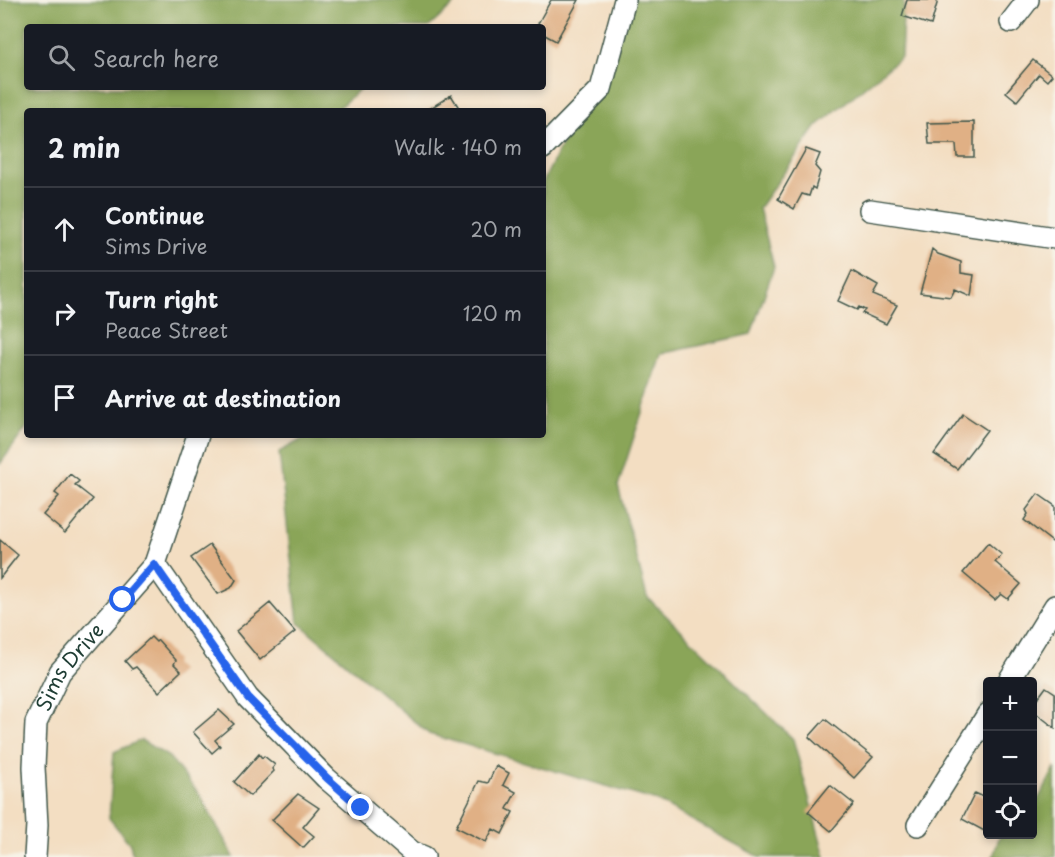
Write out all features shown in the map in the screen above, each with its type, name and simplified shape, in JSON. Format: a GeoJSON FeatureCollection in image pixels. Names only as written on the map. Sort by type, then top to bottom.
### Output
{"type":"FeatureCollection","features":[{"type":"Feature","properties":{"kind":"street"},"geometry":{"type":"LineString","coordinates":[[546,145],[601,90],[625,0]]}},
{"type":"Feature","properties":{"kind":"street"},"geometry":{"type":"LineString","coordinates":[[1011,22],[1028,0]]}},
{"type":"Feature","properties":{"kind":"street"},"geometry":{"type":"LineString","coordinates":[[870,210],[1055,238]]}},
{"type":"Feature","properties":{"kind":"street","name":"Sims Drive"},"geometry":{"type":"LineString","coordinates":[[35,857],[36,723],[60,672],[154,564],[197,438]]}},
{"type":"Feature","properties":{"kind":"street"},"geometry":{"type":"LineString","coordinates":[[154,564],[248,698],[327,778],[412,852],[424,857]]}},
{"type":"Feature","properties":{"kind":"street"},"geometry":{"type":"LineString","coordinates":[[1011,677],[1055,606]]}},
{"type":"Feature","properties":{"kind":"street"},"geometry":{"type":"LineString","coordinates":[[918,825],[983,720]]}},
{"type":"Feature","properties":{"kind":"green space"},"geometry":{"type":"Polygon","coordinates":[[[0,0],[459,0],[432,24],[24,24],[24,90],[359,90],[338,108],[24,108],[24,431],[0,464],[0,0]]]}},
{"type":"Feature","properties":{"kind":"green space"},"geometry":{"type":"Polygon","coordinates":[[[633,0],[904,0],[901,57],[817,126],[759,208],[774,267],[751,334],[661,354],[618,486],[647,597],[793,739],[825,857],[759,857],[657,801],[429,734],[298,622],[279,452],[305,438],[546,438],[546,176],[633,0]]]}},
{"type":"Feature","properties":{"kind":"green space"},"geometry":{"type":"Polygon","coordinates":[[[141,740],[169,757],[199,794],[234,857],[133,857],[130,844],[109,818],[114,752],[141,740]]]}},
{"type":"Feature","properties":{"kind":"green space"},"geometry":{"type":"Polygon","coordinates":[[[1055,768],[1055,857],[993,857],[999,839],[1037,839],[1037,802],[1055,768]]]}},
{"type":"Feature","properties":{"kind":"building"},"geometry":{"type":"Polygon","coordinates":[[[551,0],[579,0],[556,41],[546,36],[546,24],[538,24],[551,0]]]}},
{"type":"Feature","properties":{"kind":"building"},"geometry":{"type":"Polygon","coordinates":[[[907,0],[938,0],[931,25],[902,16],[907,0]]]}},
{"type":"Feature","properties":{"kind":"building"},"geometry":{"type":"Polygon","coordinates":[[[1033,60],[1052,75],[1047,81],[1039,74],[1017,101],[1006,92],[1033,60]]]}},
{"type":"Feature","properties":{"kind":"building"},"geometry":{"type":"Polygon","coordinates":[[[451,95],[459,108],[431,108],[451,95]]]}},
{"type":"Feature","properties":{"kind":"building"},"geometry":{"type":"Polygon","coordinates":[[[974,122],[974,157],[957,157],[956,144],[929,144],[927,123],[974,122]]]}},
{"type":"Feature","properties":{"kind":"building"},"geometry":{"type":"Polygon","coordinates":[[[806,149],[820,154],[815,166],[820,172],[815,189],[812,187],[809,196],[802,194],[794,209],[778,199],[806,149]]]}},
{"type":"Feature","properties":{"kind":"building"},"geometry":{"type":"Polygon","coordinates":[[[932,249],[938,254],[961,262],[961,273],[974,275],[971,296],[955,289],[951,297],[920,293],[932,249]]]}},
{"type":"Feature","properties":{"kind":"building"},"geometry":{"type":"Polygon","coordinates":[[[852,271],[878,286],[873,295],[897,305],[886,324],[862,313],[865,310],[859,307],[857,310],[838,301],[852,271]]]}},
{"type":"Feature","properties":{"kind":"building"},"geometry":{"type":"Polygon","coordinates":[[[963,414],[987,430],[957,469],[934,454],[963,414]]]}},
{"type":"Feature","properties":{"kind":"building"},"geometry":{"type":"Polygon","coordinates":[[[70,474],[79,481],[75,485],[93,499],[65,533],[43,515],[59,496],[55,493],[70,474]]]}},
{"type":"Feature","properties":{"kind":"building"},"geometry":{"type":"Polygon","coordinates":[[[1038,494],[1055,506],[1055,544],[1024,520],[1028,514],[1026,510],[1038,494]]]}},
{"type":"Feature","properties":{"kind":"building"},"geometry":{"type":"Polygon","coordinates":[[[0,540],[18,555],[0,578],[0,540]]]}},
{"type":"Feature","properties":{"kind":"building"},"geometry":{"type":"Polygon","coordinates":[[[988,543],[1002,555],[995,562],[1021,584],[1008,599],[1001,594],[995,600],[963,573],[988,543]]]}},
{"type":"Feature","properties":{"kind":"building"},"geometry":{"type":"Polygon","coordinates":[[[210,545],[236,580],[231,588],[218,594],[191,558],[210,545]]]}},
{"type":"Feature","properties":{"kind":"building"},"geometry":{"type":"Polygon","coordinates":[[[270,603],[295,632],[260,660],[236,631],[270,603]]]}},
{"type":"Feature","properties":{"kind":"building"},"geometry":{"type":"Polygon","coordinates":[[[151,637],[156,642],[158,640],[176,660],[174,664],[181,671],[159,692],[136,667],[132,669],[125,661],[151,637]]]}},
{"type":"Feature","properties":{"kind":"building"},"geometry":{"type":"Polygon","coordinates":[[[1046,687],[1055,693],[1055,728],[1037,714],[1037,699],[1046,687]]]}},
{"type":"Feature","properties":{"kind":"building"},"geometry":{"type":"Polygon","coordinates":[[[219,710],[234,724],[215,740],[220,746],[212,753],[193,732],[219,710]]]}},
{"type":"Feature","properties":{"kind":"building"},"geometry":{"type":"Polygon","coordinates":[[[825,719],[873,757],[854,778],[809,737],[825,719]]]}},
{"type":"Feature","properties":{"kind":"building"},"geometry":{"type":"Polygon","coordinates":[[[259,754],[275,765],[272,769],[274,771],[250,796],[234,782],[259,754]]]}},
{"type":"Feature","properties":{"kind":"building"},"geometry":{"type":"Polygon","coordinates":[[[496,766],[509,773],[503,785],[516,792],[507,809],[513,812],[502,834],[493,829],[486,842],[456,827],[479,781],[488,783],[496,766]]]}},
{"type":"Feature","properties":{"kind":"building"},"geometry":{"type":"Polygon","coordinates":[[[830,785],[854,804],[831,831],[808,812],[830,785]]]}},
{"type":"Feature","properties":{"kind":"building"},"geometry":{"type":"Polygon","coordinates":[[[975,793],[983,797],[983,830],[962,819],[975,793]]]}},
{"type":"Feature","properties":{"kind":"building"},"geometry":{"type":"Polygon","coordinates":[[[298,794],[319,808],[303,827],[314,836],[303,848],[272,820],[298,794]]]}},
{"type":"Feature","properties":{"kind":"route"},"geometry":{"type":"LineString","coordinates":[[123,600],[154,564],[248,698],[327,778],[361,808]]}}]}
